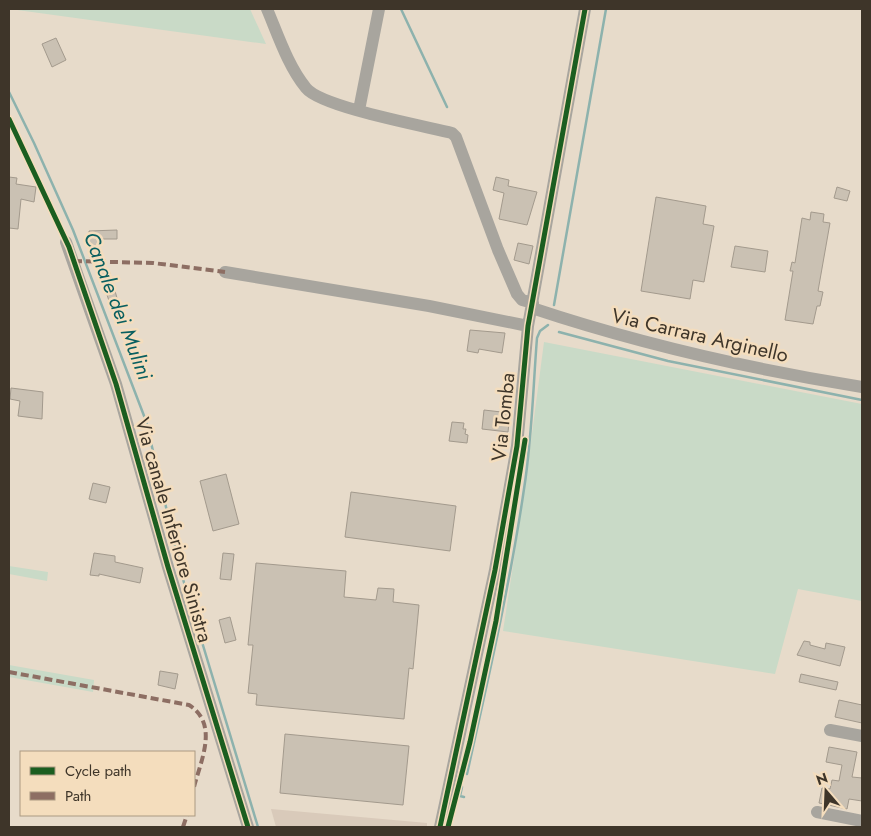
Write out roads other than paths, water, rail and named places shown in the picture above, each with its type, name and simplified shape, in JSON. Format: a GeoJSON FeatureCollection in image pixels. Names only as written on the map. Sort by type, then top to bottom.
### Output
{"type":"FeatureCollection","features":[{"type":"Feature","properties":{"kind":"street"},"geometry":{"type":"LineString","coordinates":[[267,9],[284,50],[307,90],[322,99],[452,133],[456,137],[498,250],[518,294],[522,300],[533,305]]}},
{"type":"Feature","properties":{"kind":"street"},"geometry":{"type":"LineString","coordinates":[[359,110],[379,9]]}},
{"type":"Feature","properties":{"kind":"street","name":"Via Tomba"},"geometry":{"type":"LineString","coordinates":[[440,827],[494,579],[510,490],[517,446],[528,326],[585,9]]}},
{"type":"Feature","properties":{"kind":"street","name":"Via canale Inferiore Sinistra"},"geometry":{"type":"LineString","coordinates":[[66,242],[116,384],[168,567],[248,827]]}},
{"type":"Feature","properties":{"kind":"street"},"geometry":{"type":"LineString","coordinates":[[225,272],[430,306],[528,326]]}},
{"type":"Feature","properties":{"kind":"street","name":"Via Carrara Arginello"},"geometry":{"type":"LineString","coordinates":[[533,305],[607,333],[780,374],[862,387]]}},
{"type":"Feature","properties":{"kind":"street"},"geometry":{"type":"LineString","coordinates":[[830,730],[862,736]]}},
{"type":"Feature","properties":{"kind":"street"},"geometry":{"type":"LineString","coordinates":[[817,812],[862,821]]}},
{"type":"Feature","properties":{"kind":"waterway"},"geometry":{"type":"LineString","coordinates":[[401,9],[447,107]]}},
{"type":"Feature","properties":{"kind":"waterway"},"geometry":{"type":"LineString","coordinates":[[554,305],[606,9]]}},
{"type":"Feature","properties":{"kind":"waterway","name":"Canale dei Mulini"},"geometry":{"type":"LineString","coordinates":[[9,92],[73,230],[146,421],[182,576],[258,827]]}},
{"type":"Feature","properties":{"kind":"waterway"},"geometry":{"type":"LineString","coordinates":[[467,774],[498,632],[527,470],[537,338],[540,331],[548,325]]}},
{"type":"Feature","properties":{"kind":"waterway"},"geometry":{"type":"LineString","coordinates":[[559,332],[668,361],[862,400]]}},
{"type":"Feature","properties":{"kind":"waterway"},"geometry":{"type":"LineString","coordinates":[[462,787],[460,796],[464,797]]}}]}
